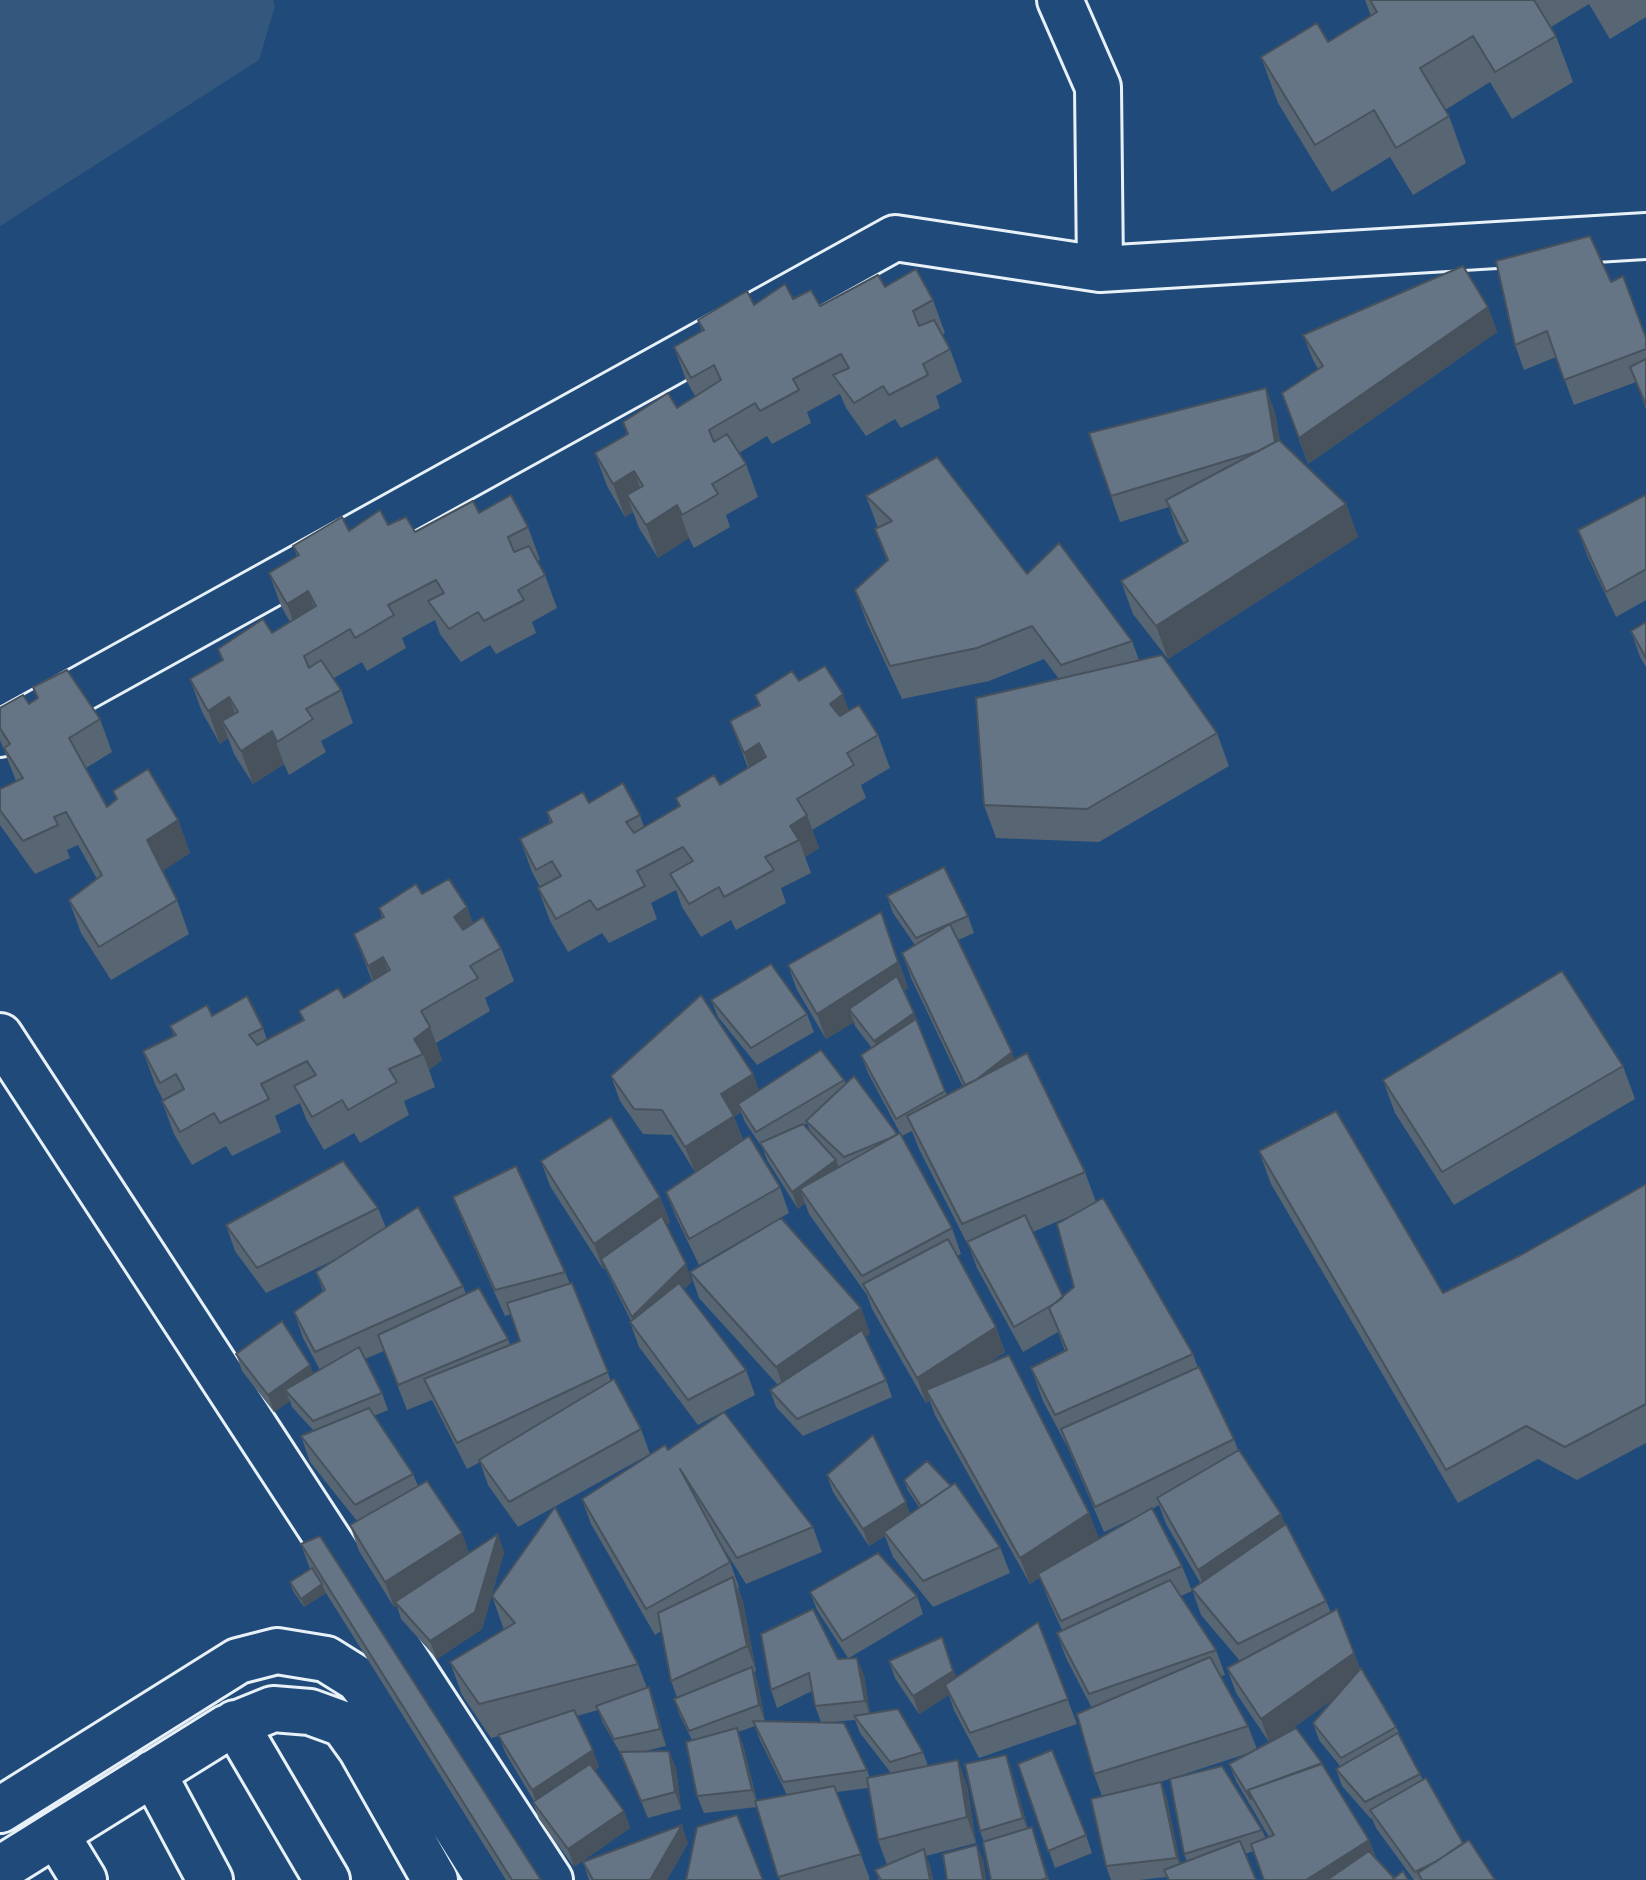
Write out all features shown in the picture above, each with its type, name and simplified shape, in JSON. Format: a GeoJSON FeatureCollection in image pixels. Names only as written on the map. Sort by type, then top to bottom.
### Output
{"type":"FeatureCollection","features":[{"type":"Feature","properties":{"kind":"street"},"geometry":{"type":"LineString","coordinates":[[1060,0],[1098,87],[1100,269]]}},
{"type":"Feature","properties":{"kind":"street"},"geometry":{"type":"LineString","coordinates":[[0,734],[895,238],[1100,269],[1646,236]]}},
{"type":"Feature","properties":{"kind":"street"},"geometry":{"type":"LineString","coordinates":[[0,1036],[550,1880]]}},
{"type":"Feature","properties":{"kind":"street"},"geometry":{"type":"LineString","coordinates":[[0,1810],[238,1661],[277,1651],[326,1659],[358,1679],[385,1714],[489,1880]]}},
{"type":"Feature","properties":{"kind":"street"},"geometry":{"type":"LineString","coordinates":[[0,1869],[235,1723],[273,1709],[310,1712],[343,1724],[361,1749],[435,1880]]}},
{"type":"Feature","properties":{"kind":"street"},"geometry":{"type":"LineString","coordinates":[[235,1723],[327,1880]]}},
{"type":"Feature","properties":{"kind":"street"},"geometry":{"type":"LineString","coordinates":[[153,1773],[210,1880]]}},
{"type":"Feature","properties":{"kind":"street"},"geometry":{"type":"LineString","coordinates":[[56,1834],[84,1880]]}},
{"type":"Feature","properties":{"kind":"shaded area"},"geometry":{"type":"Polygon","coordinates":[[[0,0],[273,0],[275,6],[259,60],[0,226],[0,0]]]}},
{"type":"Feature","properties":{"kind":"building"},"geometry":{"type":"Polygon","coordinates":[[[1370,0],[1534,0],[1556,36],[1495,72],[1473,36],[1420,68],[1449,116],[1396,148],[1374,110],[1315,145],[1261,57],[1317,23],[1328,42],[1377,12],[1370,0]]]}},
{"type":"Feature","properties":{"kind":"building"},"geometry":{"type":"Polygon","coordinates":[[[1590,236],[1611,282],[1623,276],[1646,338],[1646,349],[1564,380],[1547,331],[1515,345],[1496,261],[1590,236]]]}},
{"type":"Feature","properties":{"kind":"building"},"geometry":{"type":"Polygon","coordinates":[[[1463,266],[1488,307],[1299,438],[1282,393],[1323,366],[1303,335],[1463,266]]]}},
{"type":"Feature","properties":{"kind":"building"},"geometry":{"type":"Polygon","coordinates":[[[916,269],[933,300],[913,311],[919,326],[934,320],[950,349],[923,364],[928,375],[889,395],[883,386],[854,403],[833,375],[849,368],[841,354],[793,379],[799,390],[760,411],[755,403],[709,430],[714,442],[727,434],[746,464],[712,484],[718,494],[682,515],[677,505],[646,525],[627,495],[643,486],[634,471],[613,484],[595,453],[628,434],[623,422],[668,393],[677,408],[721,380],[714,365],[691,378],[674,347],[704,330],[698,320],[747,291],[754,305],[785,284],[793,299],[811,290],[820,306],[878,275],[885,287],[916,269]]]}},
{"type":"Feature","properties":{"kind":"building"},"geometry":{"type":"Polygon","coordinates":[[[1646,359],[1646,405],[1630,367],[1646,359]]]}},
{"type":"Feature","properties":{"kind":"building"},"geometry":{"type":"Polygon","coordinates":[[[1266,388],[1275,442],[1259,451],[1111,496],[1089,433],[1266,388]]]}},
{"type":"Feature","properties":{"kind":"building"},"geometry":{"type":"Polygon","coordinates":[[[1279,440],[1346,504],[1156,626],[1121,581],[1188,541],[1166,500],[1279,440]]]}},
{"type":"Feature","properties":{"kind":"building"},"geometry":{"type":"Polygon","coordinates":[[[937,457],[1027,574],[1059,543],[1132,641],[1061,665],[1032,626],[977,648],[890,666],[855,590],[888,560],[875,529],[892,521],[866,496],[937,457]]]}},
{"type":"Feature","properties":{"kind":"building"},"geometry":{"type":"Polygon","coordinates":[[[511,495],[528,527],[508,537],[514,552],[529,546],[545,575],[518,590],[524,600],[484,621],[478,612],[449,629],[428,601],[444,593],[436,580],[388,605],[394,615],[355,638],[350,629],[304,656],[309,668],[321,660],[341,690],[306,709],[313,719],[277,742],[272,731],[241,751],[222,721],[238,712],[229,697],[208,711],[190,679],[223,660],[218,649],[263,619],[272,633],[316,606],[308,591],[287,604],[269,573],[299,555],[293,546],[342,517],[349,531],[380,510],[388,525],[406,517],[415,532],[473,501],[479,513],[511,495]]]}},
{"type":"Feature","properties":{"kind":"building"},"geometry":{"type":"Polygon","coordinates":[[[1646,495],[1646,569],[1606,592],[1578,530],[1646,495]]]}},
{"type":"Feature","properties":{"kind":"building"},"geometry":{"type":"Polygon","coordinates":[[[1646,622],[1646,658],[1631,631],[1646,622]]]}},
{"type":"Feature","properties":{"kind":"building"},"geometry":{"type":"Polygon","coordinates":[[[1162,655],[1217,733],[1087,809],[984,805],[976,698],[1162,655]]]}},
{"type":"Feature","properties":{"kind":"building"},"geometry":{"type":"Polygon","coordinates":[[[825,666],[843,694],[830,704],[840,716],[859,705],[878,735],[847,753],[854,765],[797,799],[807,815],[790,826],[799,840],[765,857],[774,870],[724,897],[719,887],[689,904],[670,874],[693,861],[683,847],[637,871],[645,886],[597,910],[590,900],[556,919],[538,888],[561,876],[552,861],[536,870],[520,839],[552,822],[547,812],[583,792],[589,803],[623,783],[640,815],[626,822],[634,833],[680,806],[676,798],[714,775],[720,785],[766,757],[759,743],[744,753],[730,721],[760,705],[755,695],[792,671],[799,681],[825,666]]]}},
{"type":"Feature","properties":{"kind":"building"},"geometry":{"type":"Polygon","coordinates":[[[67,670],[100,719],[69,738],[107,807],[117,799],[113,791],[148,769],[178,820],[147,840],[177,900],[99,947],[69,900],[102,875],[66,812],[54,817],[58,825],[23,841],[0,810],[0,789],[23,778],[4,748],[10,744],[0,728],[0,708],[23,695],[29,704],[38,698],[33,687],[67,670]]]}},
{"type":"Feature","properties":{"kind":"building"},"geometry":{"type":"Polygon","coordinates":[[[944,867],[968,916],[916,938],[887,896],[944,867]]]}},
{"type":"Feature","properties":{"kind":"building"},"geometry":{"type":"Polygon","coordinates":[[[449,879],[467,907],[454,917],[463,930],[483,917],[501,948],[470,966],[478,978],[421,1011],[430,1027],[414,1039],[423,1054],[389,1069],[397,1082],[348,1110],[342,1100],[312,1117],[294,1086],[316,1075],[307,1061],[261,1084],[269,1099],[220,1123],[214,1113],[180,1132],[162,1101],[184,1089],[176,1074],[160,1083],[143,1051],[176,1035],[170,1026],[207,1005],[212,1016],[247,996],[263,1028],[249,1035],[257,1045],[304,1020],[299,1011],[338,988],[344,998],[390,970],[383,957],[368,966],[354,934],[384,917],[379,908],[416,884],[422,894],[449,879]]]}},
{"type":"Feature","properties":{"kind":"building"},"geometry":{"type":"Polygon","coordinates":[[[881,912],[898,962],[817,1014],[788,965],[881,912]]]}},
{"type":"Feature","properties":{"kind":"building"},"geometry":{"type":"Polygon","coordinates":[[[950,924],[1012,1052],[965,1085],[902,953],[950,924]]]}},
{"type":"Feature","properties":{"kind":"building"},"geometry":{"type":"Polygon","coordinates":[[[771,964],[807,1014],[751,1048],[711,1000],[771,964]]]}},
{"type":"Feature","properties":{"kind":"building"},"geometry":{"type":"Polygon","coordinates":[[[1562,971],[1623,1066],[1442,1172],[1383,1080],[1562,971]]]}},
{"type":"Feature","properties":{"kind":"building"},"geometry":{"type":"Polygon","coordinates":[[[897,976],[914,1013],[874,1041],[849,1009],[897,976]]]}},
{"type":"Feature","properties":{"kind":"building"},"geometry":{"type":"Polygon","coordinates":[[[701,995],[753,1074],[721,1094],[734,1116],[685,1147],[662,1110],[634,1109],[611,1076],[701,995]]]}},
{"type":"Feature","properties":{"kind":"building"},"geometry":{"type":"Polygon","coordinates":[[[916,1019],[945,1091],[896,1119],[861,1055],[916,1019]]]}},
{"type":"Feature","properties":{"kind":"building"},"geometry":{"type":"Polygon","coordinates":[[[821,1050],[844,1080],[756,1132],[738,1104],[821,1050]]]}},
{"type":"Feature","properties":{"kind":"building"},"geometry":{"type":"Polygon","coordinates":[[[1027,1053],[1085,1172],[962,1224],[907,1116],[1027,1053]]]}},
{"type":"Feature","properties":{"kind":"building"},"geometry":{"type":"Polygon","coordinates":[[[854,1076],[897,1134],[844,1157],[806,1121],[854,1076]]]}},
{"type":"Feature","properties":{"kind":"building"},"geometry":{"type":"Polygon","coordinates":[[[1336,1111],[1443,1293],[1521,1255],[1646,1184],[1646,1404],[1565,1447],[1526,1426],[1446,1470],[1259,1151],[1336,1111]]]}},
{"type":"Feature","properties":{"kind":"building"},"geometry":{"type":"Polygon","coordinates":[[[611,1117],[660,1197],[594,1244],[541,1161],[611,1117]]]}},
{"type":"Feature","properties":{"kind":"building"},"geometry":{"type":"Polygon","coordinates":[[[803,1124],[836,1160],[792,1192],[760,1143],[803,1124]]]}},
{"type":"Feature","properties":{"kind":"building"},"geometry":{"type":"Polygon","coordinates":[[[900,1133],[952,1228],[862,1276],[800,1189],[900,1133]]]}},
{"type":"Feature","properties":{"kind":"building"},"geometry":{"type":"Polygon","coordinates":[[[749,1136],[780,1187],[689,1239],[666,1192],[749,1136]]]}},
{"type":"Feature","properties":{"kind":"building"},"geometry":{"type":"Polygon","coordinates":[[[343,1161],[378,1208],[257,1268],[226,1225],[343,1161]]]}},
{"type":"Feature","properties":{"kind":"building"},"geometry":{"type":"Polygon","coordinates":[[[516,1166],[565,1272],[495,1290],[453,1197],[516,1166]]]}},
{"type":"Feature","properties":{"kind":"building"},"geometry":{"type":"Polygon","coordinates":[[[1103,1198],[1193,1354],[1055,1415],[1031,1368],[1067,1350],[1049,1308],[1074,1287],[1057,1224],[1103,1198]]]}},
{"type":"Feature","properties":{"kind":"building"},"geometry":{"type":"Polygon","coordinates":[[[418,1207],[463,1286],[315,1352],[294,1312],[325,1290],[316,1272],[418,1207]]]}},
{"type":"Feature","properties":{"kind":"building"},"geometry":{"type":"Polygon","coordinates":[[[1025,1215],[1063,1297],[1014,1327],[967,1242],[1025,1215]]]}},
{"type":"Feature","properties":{"kind":"building"},"geometry":{"type":"Polygon","coordinates":[[[662,1216],[686,1264],[632,1317],[601,1259],[662,1216]]]}},
{"type":"Feature","properties":{"kind":"building"},"geometry":{"type":"Polygon","coordinates":[[[781,1218],[861,1308],[776,1367],[690,1272],[781,1218]]]}},
{"type":"Feature","properties":{"kind":"building"},"geometry":{"type":"Polygon","coordinates":[[[948,1239],[996,1327],[917,1378],[863,1284],[948,1239]]]}},
{"type":"Feature","properties":{"kind":"building"},"geometry":{"type":"Polygon","coordinates":[[[572,1283],[608,1372],[457,1443],[424,1379],[520,1341],[507,1303],[572,1283]]]}},
{"type":"Feature","properties":{"kind":"building"},"geometry":{"type":"Polygon","coordinates":[[[679,1283],[746,1370],[688,1400],[630,1322],[679,1283]]]}},
{"type":"Feature","properties":{"kind":"building"},"geometry":{"type":"Polygon","coordinates":[[[479,1288],[508,1339],[398,1385],[378,1335],[479,1288]]]}},
{"type":"Feature","properties":{"kind":"building"},"geometry":{"type":"Polygon","coordinates":[[[282,1321],[310,1365],[268,1395],[236,1354],[282,1321]]]}},
{"type":"Feature","properties":{"kind":"building"},"geometry":{"type":"Polygon","coordinates":[[[862,1330],[886,1380],[797,1419],[770,1390],[862,1330]]]}},
{"type":"Feature","properties":{"kind":"building"},"geometry":{"type":"Polygon","coordinates":[[[359,1347],[382,1393],[313,1421],[285,1390],[359,1347]]]}},
{"type":"Feature","properties":{"kind":"building"},"geometry":{"type":"Polygon","coordinates":[[[1009,1355],[1089,1513],[1020,1558],[926,1390],[1009,1355]]]}},
{"type":"Feature","properties":{"kind":"building"},"geometry":{"type":"Polygon","coordinates":[[[1199,1367],[1234,1439],[1095,1507],[1061,1429],[1199,1367]]]}},
{"type":"Feature","properties":{"kind":"building"},"geometry":{"type":"Polygon","coordinates":[[[614,1379],[641,1429],[509,1502],[479,1460],[614,1379]]]}},
{"type":"Feature","properties":{"kind":"building"},"geometry":{"type":"Polygon","coordinates":[[[369,1408],[413,1474],[355,1505],[301,1436],[369,1408]]]}},
{"type":"Feature","properties":{"kind":"building"},"geometry":{"type":"Polygon","coordinates":[[[724,1412],[813,1527],[737,1558],[680,1469],[730,1562],[646,1609],[582,1499],[665,1445],[668,1450],[724,1412]]]}},
{"type":"Feature","properties":{"kind":"building"},"geometry":{"type":"Polygon","coordinates":[[[873,1435],[906,1502],[863,1529],[827,1475],[873,1435]]]}},
{"type":"Feature","properties":{"kind":"building"},"geometry":{"type":"Polygon","coordinates":[[[1239,1450],[1281,1514],[1198,1570],[1157,1498],[1239,1450]]]}},
{"type":"Feature","properties":{"kind":"building"},"geometry":{"type":"Polygon","coordinates":[[[927,1461],[951,1486],[921,1506],[904,1480],[927,1461]]]}},
{"type":"Feature","properties":{"kind":"building"},"geometry":{"type":"Polygon","coordinates":[[[427,1481],[462,1533],[385,1582],[350,1525],[427,1481]]]}},
{"type":"Feature","properties":{"kind":"building"},"geometry":{"type":"Polygon","coordinates":[[[955,1483],[1000,1547],[923,1581],[884,1532],[955,1483]]]}},
{"type":"Feature","properties":{"kind":"building"},"geometry":{"type":"Polygon","coordinates":[[[555,1507],[638,1664],[479,1704],[450,1662],[515,1623],[492,1596],[555,1507]]]}},
{"type":"Feature","properties":{"kind":"building"},"geometry":{"type":"Polygon","coordinates":[[[1152,1508],[1182,1566],[1061,1621],[1038,1574],[1152,1508]]]}},
{"type":"Feature","properties":{"kind":"building"},"geometry":{"type":"Polygon","coordinates":[[[1286,1524],[1326,1601],[1238,1644],[1192,1589],[1286,1524]]]}},
{"type":"Feature","properties":{"kind":"building"},"geometry":{"type":"Polygon","coordinates":[[[498,1534],[475,1612],[430,1641],[395,1602],[498,1534]]]}},
{"type":"Feature","properties":{"kind":"building"},"geometry":{"type":"Polygon","coordinates":[[[320,1536],[541,1880],[512,1880],[301,1544],[320,1536]]]}},
{"type":"Feature","properties":{"kind":"building"},"geometry":{"type":"Polygon","coordinates":[[[878,1553],[917,1596],[842,1641],[810,1592],[878,1553]]]}},
{"type":"Feature","properties":{"kind":"building"},"geometry":{"type":"Polygon","coordinates":[[[312,1568],[322,1584],[301,1599],[290,1582],[312,1568]]]}},
{"type":"Feature","properties":{"kind":"building"},"geometry":{"type":"Polygon","coordinates":[[[733,1577],[747,1646],[671,1681],[658,1613],[733,1577]]]}},
{"type":"Feature","properties":{"kind":"building"},"geometry":{"type":"Polygon","coordinates":[[[1170,1580],[1216,1650],[1089,1694],[1057,1633],[1170,1580]]]}},
{"type":"Feature","properties":{"kind":"building"},"geometry":{"type":"Polygon","coordinates":[[[813,1609],[838,1659],[857,1658],[865,1701],[815,1706],[809,1673],[771,1690],[761,1634],[813,1609]]]}},
{"type":"Feature","properties":{"kind":"building"},"geometry":{"type":"Polygon","coordinates":[[[1337,1609],[1354,1653],[1261,1719],[1227,1668],[1337,1609]]]}},
{"type":"Feature","properties":{"kind":"building"},"geometry":{"type":"Polygon","coordinates":[[[1038,1622],[1068,1699],[970,1733],[945,1685],[1038,1622]]]}},
{"type":"Feature","properties":{"kind":"building"},"geometry":{"type":"Polygon","coordinates":[[[942,1637],[953,1671],[913,1696],[889,1661],[942,1637]]]}},
{"type":"Feature","properties":{"kind":"building"},"geometry":{"type":"Polygon","coordinates":[[[1210,1657],[1248,1726],[1094,1774],[1077,1714],[1210,1657]]]}},
{"type":"Feature","properties":{"kind":"building"},"geometry":{"type":"Polygon","coordinates":[[[752,1667],[759,1705],[689,1731],[674,1699],[752,1667]]]}},
{"type":"Feature","properties":{"kind":"building"},"geometry":{"type":"Polygon","coordinates":[[[1361,1668],[1396,1727],[1341,1758],[1313,1723],[1361,1668]]]}},
{"type":"Feature","properties":{"kind":"building"},"geometry":{"type":"Polygon","coordinates":[[[649,1687],[660,1729],[614,1739],[596,1706],[649,1687]]]}},
{"type":"Feature","properties":{"kind":"building"},"geometry":{"type":"Polygon","coordinates":[[[898,1709],[923,1752],[890,1762],[854,1716],[898,1709]]]}},
{"type":"Feature","properties":{"kind":"building"},"geometry":{"type":"Polygon","coordinates":[[[574,1710],[593,1750],[532,1790],[498,1735],[574,1710]]]}},
{"type":"Feature","properties":{"kind":"building"},"geometry":{"type":"Polygon","coordinates":[[[753,1721],[844,1723],[867,1770],[783,1782],[753,1721]]]}},
{"type":"Feature","properties":{"kind":"building"},"geometry":{"type":"Polygon","coordinates":[[[737,1728],[752,1790],[697,1796],[686,1742],[737,1728]]]}},
{"type":"Feature","properties":{"kind":"building"},"geometry":{"type":"Polygon","coordinates":[[[1296,1728],[1322,1763],[1248,1790],[1251,1799],[1229,1764],[1296,1728]]]}},
{"type":"Feature","properties":{"kind":"building"},"geometry":{"type":"Polygon","coordinates":[[[1398,1733],[1420,1774],[1365,1802],[1336,1769],[1398,1733]]]}},
{"type":"Feature","properties":{"kind":"building"},"geometry":{"type":"Polygon","coordinates":[[[1052,1750],[1086,1835],[1048,1851],[1018,1764],[1052,1750]]]}},
{"type":"Feature","properties":{"kind":"building"},"geometry":{"type":"Polygon","coordinates":[[[669,1751],[675,1792],[641,1801],[620,1752],[669,1751]]]}},
{"type":"Feature","properties":{"kind":"building"},"geometry":{"type":"Polygon","coordinates":[[[1006,1755],[1023,1818],[980,1831],[965,1764],[1006,1755]]]}},
{"type":"Feature","properties":{"kind":"building"},"geometry":{"type":"Polygon","coordinates":[[[958,1760],[967,1817],[878,1840],[867,1778],[958,1760]]]}},
{"type":"Feature","properties":{"kind":"building"},"geometry":{"type":"Polygon","coordinates":[[[590,1764],[624,1811],[568,1849],[533,1802],[590,1764]]]}},
{"type":"Feature","properties":{"kind":"building"},"geometry":{"type":"Polygon","coordinates":[[[1322,1764],[1369,1840],[1306,1880],[1264,1880],[1251,1844],[1274,1835],[1248,1790],[1322,1764]]]}},
{"type":"Feature","properties":{"kind":"building"},"geometry":{"type":"Polygon","coordinates":[[[1222,1766],[1262,1830],[1184,1854],[1170,1779],[1222,1766]]]}},
{"type":"Feature","properties":{"kind":"building"},"geometry":{"type":"Polygon","coordinates":[[[1426,1778],[1463,1843],[1415,1872],[1370,1810],[1426,1778]]]}},
{"type":"Feature","properties":{"kind":"building"},"geometry":{"type":"Polygon","coordinates":[[[1161,1782],[1177,1858],[1106,1866],[1091,1799],[1161,1782]]]}},
{"type":"Feature","properties":{"kind":"building"},"geometry":{"type":"Polygon","coordinates":[[[834,1786],[861,1854],[778,1877],[755,1801],[834,1786]]]}},
{"type":"Feature","properties":{"kind":"building"},"geometry":{"type":"Polygon","coordinates":[[[737,1815],[763,1880],[686,1880],[697,1827],[737,1815]]]}},
{"type":"Feature","properties":{"kind":"building"},"geometry":{"type":"Polygon","coordinates":[[[682,1825],[650,1880],[593,1880],[583,1862],[682,1825]]]}},
{"type":"Feature","properties":{"kind":"building"},"geometry":{"type":"Polygon","coordinates":[[[1032,1827],[1047,1878],[991,1880],[983,1842],[1032,1827]]]}},
{"type":"Feature","properties":{"kind":"building"},"geometry":{"type":"Polygon","coordinates":[[[1469,1840],[1495,1880],[1422,1880],[1418,1873],[1469,1840]]]}},
{"type":"Feature","properties":{"kind":"building"},"geometry":{"type":"Polygon","coordinates":[[[1240,1841],[1256,1880],[1169,1880],[1164,1870],[1240,1841]]]}},
{"type":"Feature","properties":{"kind":"building"},"geometry":{"type":"Polygon","coordinates":[[[977,1845],[983,1880],[947,1880],[943,1854],[977,1845]]]}},
{"type":"Feature","properties":{"kind":"building"},"geometry":{"type":"Polygon","coordinates":[[[924,1849],[930,1880],[881,1880],[875,1870],[924,1849]]]}},
{"type":"Feature","properties":{"kind":"building"},"geometry":{"type":"Polygon","coordinates":[[[1369,1851],[1394,1878],[1392,1880],[1327,1880],[1369,1851]]]}},
{"type":"Feature","properties":{"kind":"building"},"geometry":{"type":"Polygon","coordinates":[[[1403,1871],[1408,1880],[1392,1880],[1403,1871]]]}}]}
